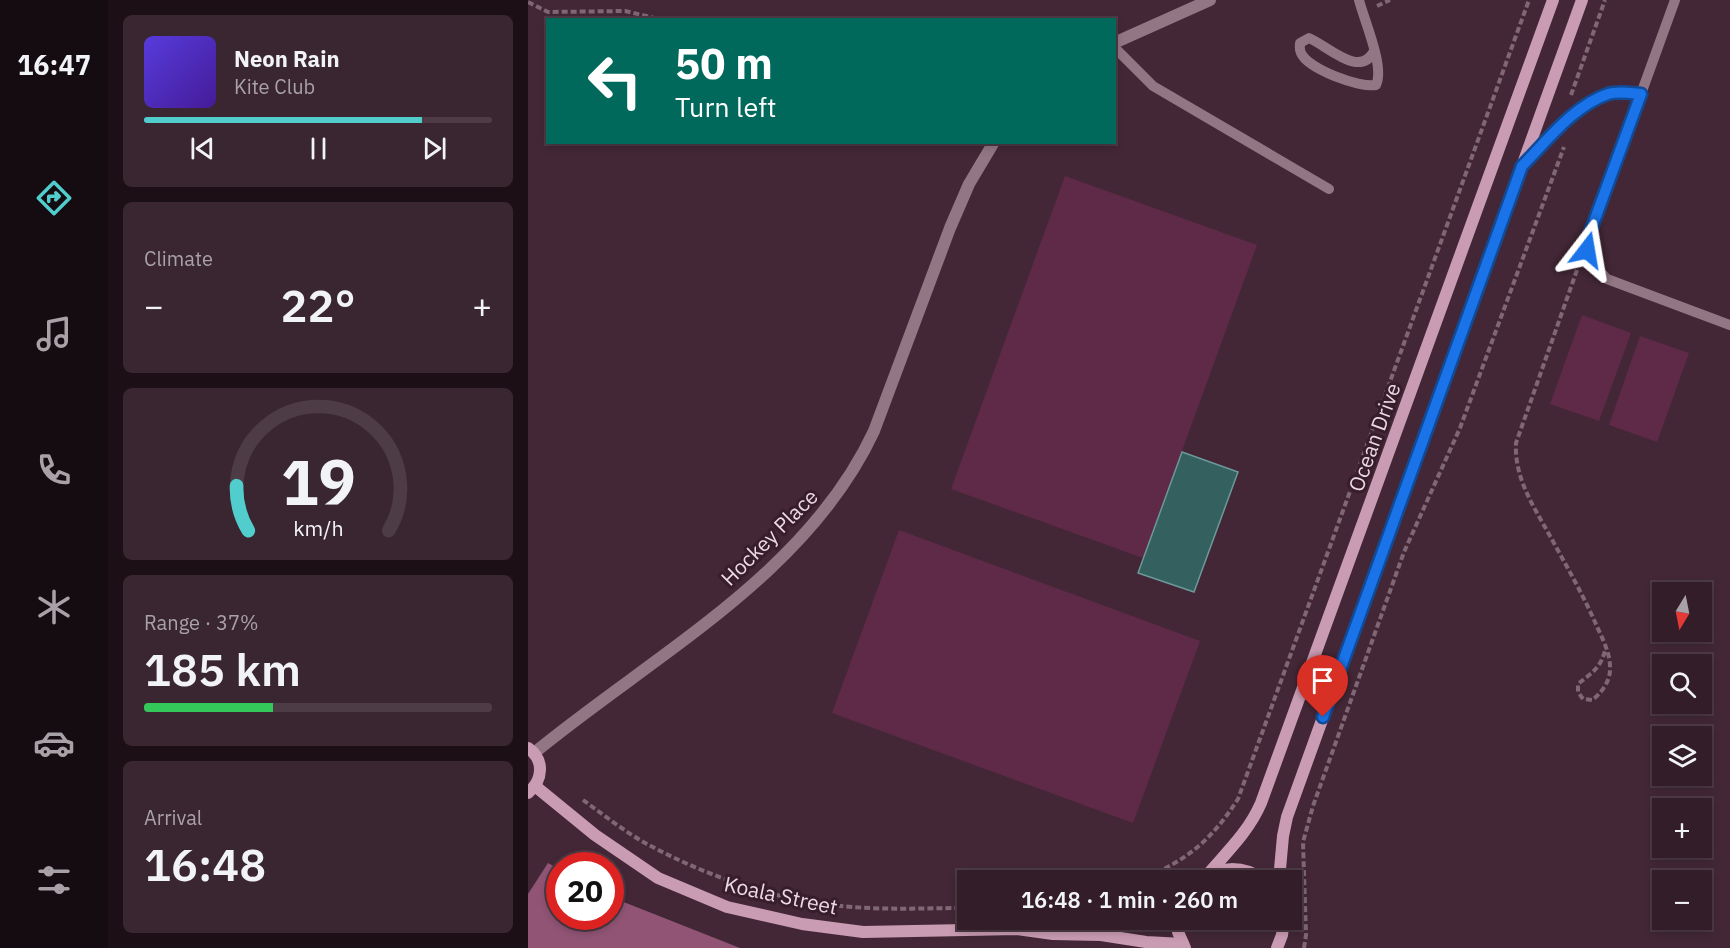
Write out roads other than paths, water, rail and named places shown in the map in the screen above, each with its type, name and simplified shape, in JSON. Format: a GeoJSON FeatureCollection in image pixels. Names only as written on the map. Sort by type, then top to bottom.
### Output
{"type":"FeatureCollection","features":[{"type":"Feature","properties":{"kind":"main road","name":"Ocean Drive"},"geometry":{"type":"LineString","coordinates":[[1210,870],[1242,837],[1255,818],[1261,803],[1553,0]]}},
{"type":"Feature","properties":{"kind":"main road"},"geometry":{"type":"LineString","coordinates":[[1280,870],[1287,817],[1582,0]]}},
{"type":"Feature","properties":{"kind":"main road"},"geometry":{"type":"LineString","coordinates":[[531,750],[539,760],[541,772],[532,789]]}},
{"type":"Feature","properties":{"kind":"main road","name":"Koala Street"},"geometry":{"type":"LineString","coordinates":[[532,789],[658,878],[727,907],[802,924],[863,932],[966,930]]}},
{"type":"Feature","properties":{"kind":"main road","name":"Koala Street"},"geometry":{"type":"LineString","coordinates":[[1024,930],[1053,934],[1101,935],[1184,947]]}},
{"type":"Feature","properties":{"kind":"main road"},"geometry":{"type":"LineString","coordinates":[[1180,930],[1184,947]]}},
{"type":"Feature","properties":{"kind":"main road"},"geometry":{"type":"LineString","coordinates":[[1277,948],[1284,930]]}},
{"type":"Feature","properties":{"kind":"street"},"geometry":{"type":"LineString","coordinates":[[1116,42],[1210,0]]}},
{"type":"Feature","properties":{"kind":"street","name":"Hockey Place"},"geometry":{"type":"LineString","coordinates":[[531,750],[676,645],[736,597],[777,562],[837,496],[865,451],[874,431],[950,228],[969,184],[993,144]]}},
{"type":"Feature","properties":{"kind":"lane"},"geometry":{"type":"LineString","coordinates":[[1359,0],[1374,51],[1379,78],[1376,85],[1369,86],[1348,81],[1306,60],[1300,49],[1300,43],[1309,39],[1358,63],[1365,62],[1374,51]]}},
{"type":"Feature","properties":{"kind":"lane"},"geometry":{"type":"LineString","coordinates":[[1675,0],[1588,238],[1587,250],[1591,261],[1607,279],[1730,325]]}},
{"type":"Feature","properties":{"kind":"lane"},"geometry":{"type":"LineString","coordinates":[[1116,50],[1153,86],[1329,189]]}},
{"type":"Feature","properties":{"kind":"lane"},"geometry":{"type":"LineString","coordinates":[[1522,166],[1580,110],[1608,94],[1622,92],[1641,94]]}}]}
